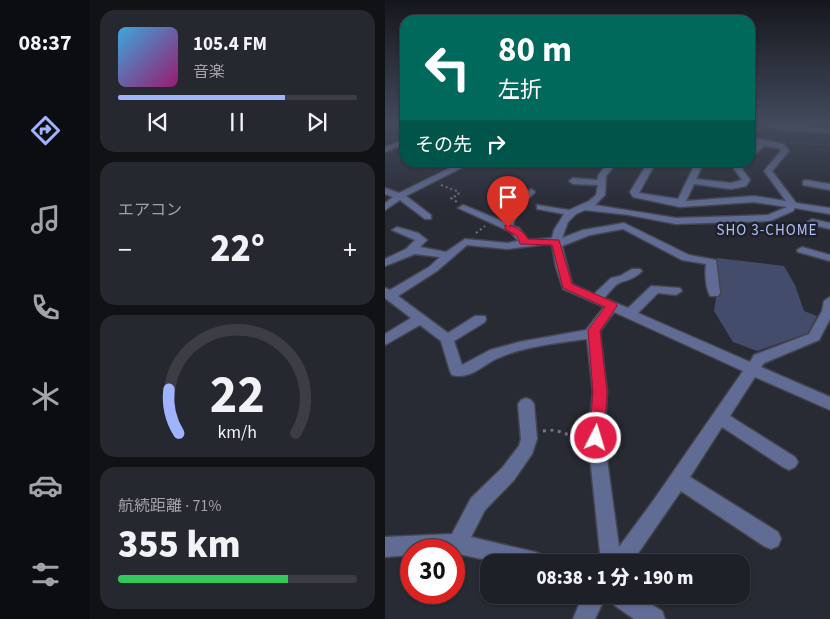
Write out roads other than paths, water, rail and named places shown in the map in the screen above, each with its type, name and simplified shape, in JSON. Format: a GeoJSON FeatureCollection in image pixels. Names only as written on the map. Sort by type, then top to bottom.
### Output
{"type":"FeatureCollection","features":[{"type":"Feature","properties":{"kind":"street"},"geometry":{"type":"LineString","coordinates":[[783,153],[768,171],[793,205]]}},
{"type":"Feature","properties":{"kind":"street"},"geometry":{"type":"LineString","coordinates":[[385,207],[400,196],[459,167]]}},
{"type":"Feature","properties":{"kind":"street"},"geometry":{"type":"LineString","coordinates":[[609,167],[602,176],[603,190],[599,198],[586,207],[572,212],[557,230],[556,242],[567,286],[830,404]]}},
{"type":"Feature","properties":{"kind":"street"},"geometry":{"type":"LineString","coordinates":[[650,167],[634,192],[636,195],[679,204],[754,199],[830,211]]}},
{"type":"Feature","properties":{"kind":"street"},"geometry":{"type":"LineString","coordinates":[[679,204],[698,167]]}},
{"type":"Feature","properties":{"kind":"street"},"geometry":{"type":"LineString","coordinates":[[691,181],[731,186],[743,184],[747,180],[739,167]]}},
{"type":"Feature","properties":{"kind":"street"},"geometry":{"type":"LineString","coordinates":[[573,181],[601,183]]}},
{"type":"Feature","properties":{"kind":"street"},"geometry":{"type":"LineString","coordinates":[[806,183],[830,186]]}},
{"type":"Feature","properties":{"kind":"street"},"geometry":{"type":"LineString","coordinates":[[385,191],[400,196],[428,217]]}},
{"type":"Feature","properties":{"kind":"street"},"geometry":{"type":"LineString","coordinates":[[508,227],[512,209],[531,192]]}},
{"type":"Feature","properties":{"kind":"street"},"geometry":{"type":"LineString","coordinates":[[586,207],[676,220],[703,220],[770,218],[790,209],[793,205]]}},
{"type":"Feature","properties":{"kind":"street"},"geometry":{"type":"LineString","coordinates":[[540,207],[572,212]]}},
{"type":"Feature","properties":{"kind":"street"},"geometry":{"type":"LineString","coordinates":[[463,208],[508,227],[520,234],[523,242]]}},
{"type":"Feature","properties":{"kind":"street"},"geometry":{"type":"LineString","coordinates":[[812,222],[830,226]]}},
{"type":"Feature","properties":{"kind":"street"},"geometry":{"type":"LineString","coordinates":[[593,334],[536,341],[493,355],[464,371],[457,371],[447,339],[388,294],[433,269],[465,242],[507,246],[523,242],[563,243],[587,232],[624,226],[686,258],[712,262],[711,278],[714,293]]}},
{"type":"Feature","properties":{"kind":"street"},"geometry":{"type":"LineString","coordinates":[[397,230],[415,235],[422,240],[411,250]]}},
{"type":"Feature","properties":{"kind":"street"},"geometry":{"type":"LineString","coordinates":[[385,263],[403,252],[411,250],[432,251],[448,256]]}},
{"type":"Feature","properties":{"kind":"street"},"geometry":{"type":"LineString","coordinates":[[802,250],[830,258]]}},
{"type":"Feature","properties":{"kind":"street"},"geometry":{"type":"LineString","coordinates":[[596,299],[615,280],[623,280],[636,271]]}},
{"type":"Feature","properties":{"kind":"street"},"geometry":{"type":"LineString","coordinates":[[630,314],[655,289],[676,291]]}},
{"type":"Feature","properties":{"kind":"street"},"geometry":{"type":"LineString","coordinates":[[626,554],[759,359],[814,337],[828,311],[830,302]]}},
{"type":"Feature","properties":{"kind":"street"},"geometry":{"type":"LineString","coordinates":[[610,554],[597,443],[600,392],[593,330],[612,306]]}},
{"type":"Feature","properties":{"kind":"street"},"geometry":{"type":"LineString","coordinates":[[385,340],[420,319]]}},
{"type":"Feature","properties":{"kind":"street"},"geometry":{"type":"LineString","coordinates":[[447,339],[457,335],[480,319]]}},
{"type":"Feature","properties":{"kind":"street"},"geometry":{"type":"LineString","coordinates":[[459,539],[479,504],[508,474],[526,449],[529,432],[526,404]]}},
{"type":"Feature","properties":{"kind":"street"},"geometry":{"type":"LineString","coordinates":[[719,417],[789,462]]}},
{"type":"Feature","properties":{"kind":"street"},"geometry":{"type":"LineString","coordinates":[[678,479],[771,539]]}},
{"type":"Feature","properties":{"kind":"street"},"geometry":{"type":"LineString","coordinates":[[465,545],[502,554]]}},
{"type":"Feature","properties":{"kind":"street"},"geometry":{"type":"LineString","coordinates":[[385,547],[400,546]]}},
{"type":"Feature","properties":{"kind":"street"},"geometry":{"type":"LineString","coordinates":[[583,619],[590,604]]}},
{"type":"Feature","properties":{"kind":"street"},"geometry":{"type":"LineString","coordinates":[[630,604],[654,619]]}},
{"type":"Feature","properties":{"kind":"district","name":"SHO 3-CHOME"},"geometry":{"type":"Point","coordinates":[767,230]}}]}
